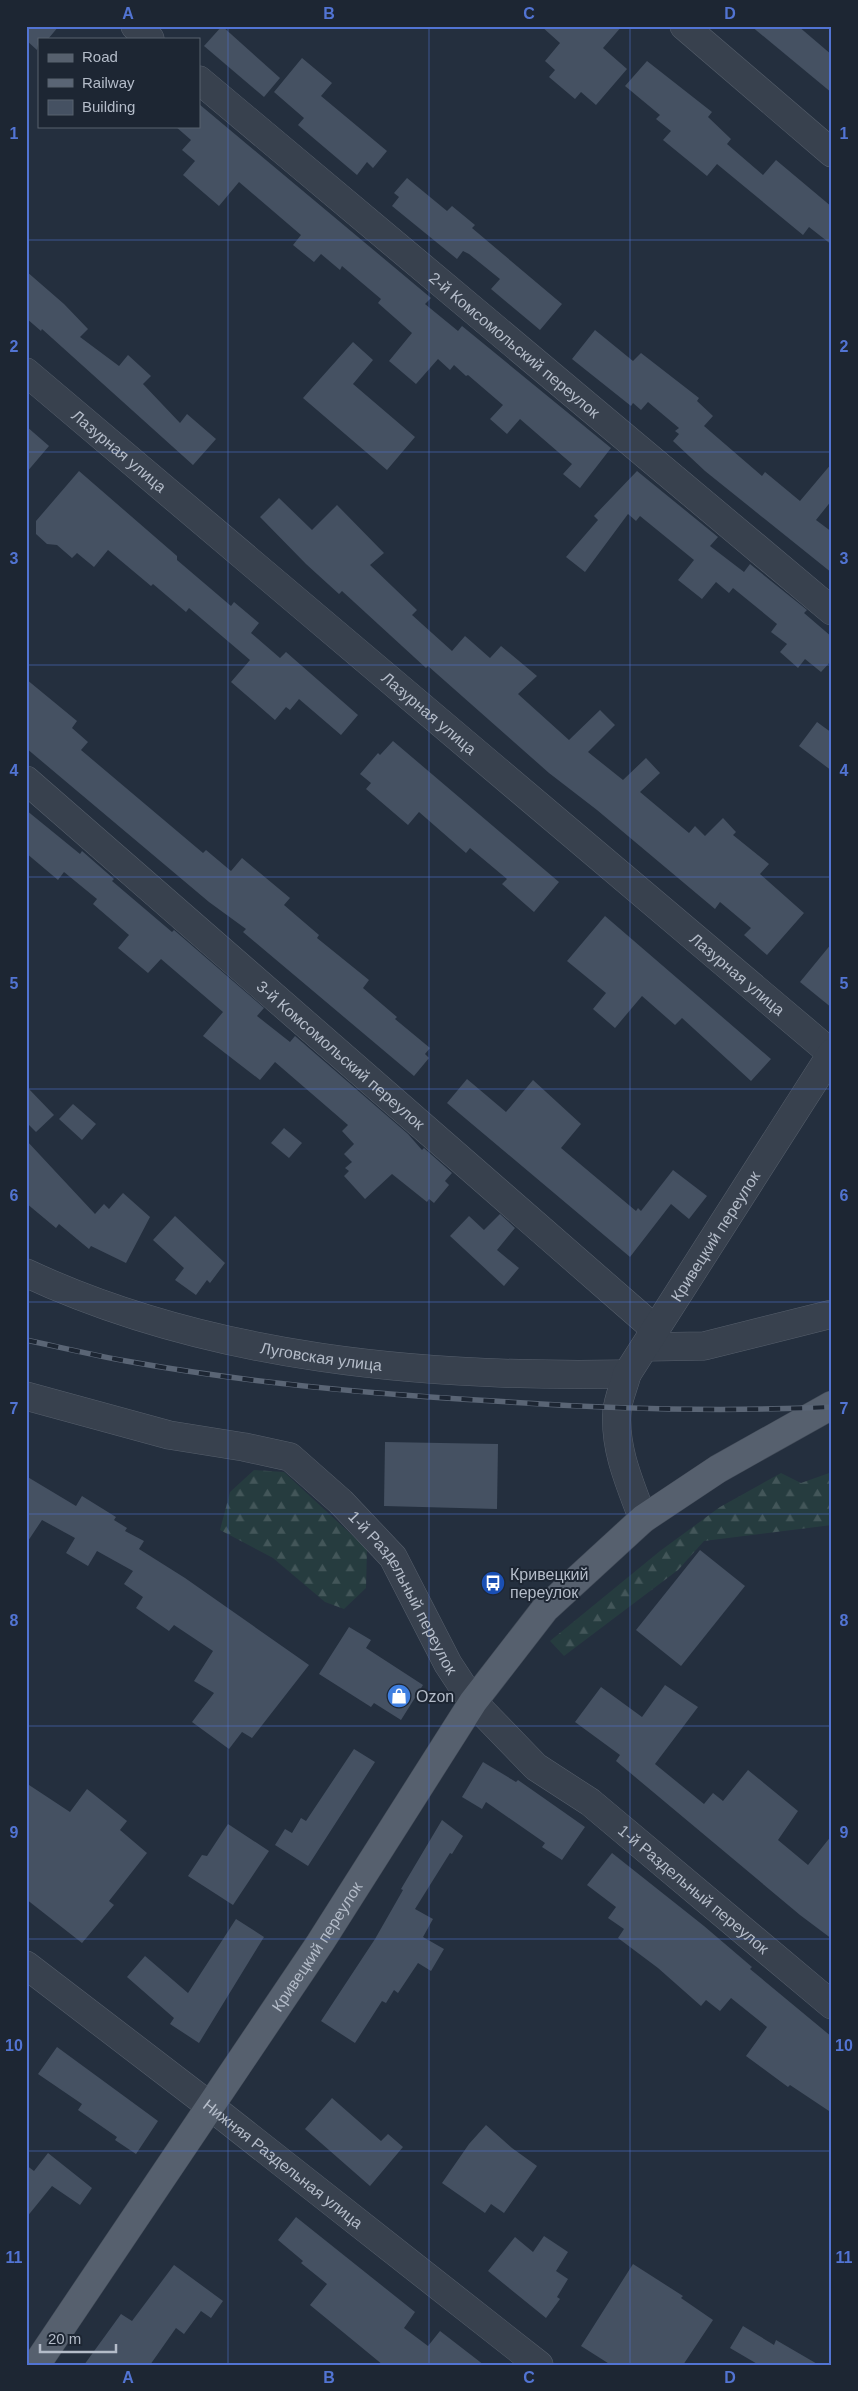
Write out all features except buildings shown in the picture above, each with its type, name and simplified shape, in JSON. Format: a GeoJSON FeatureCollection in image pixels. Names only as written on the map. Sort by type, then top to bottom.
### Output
{"type":"FeatureCollection","features":[{"type":"Feature","properties":{"kind":"main road"},"geometry":{"type":"LineString","coordinates":[[643,1519],[718,1469],[832,1406]]}},
{"type":"Feature","properties":{"kind":"main road","name":"Кривецкий переулок"},"geometry":{"type":"LineString","coordinates":[[36,2365],[320,1943],[474,1702],[545,1610],[643,1519]]}},
{"type":"Feature","properties":{"kind":"street"},"geometry":{"type":"LineString","coordinates":[[135,26],[149,38]]}},
{"type":"Feature","properties":{"kind":"street"},"geometry":{"type":"LineString","coordinates":[[684,26],[832,153]]}},
{"type":"Feature","properties":{"kind":"street","name":"2-й Комсомольский переулок"},"geometry":{"type":"LineString","coordinates":[[200,81],[832,611]]}},
{"type":"Feature","properties":{"kind":"street","name":"Лазурная улица"},"geometry":{"type":"LineString","coordinates":[[26,372],[832,1053]]}},
{"type":"Feature","properties":{"kind":"street","name":"3-й Комсомольский переулок"},"geometry":{"type":"LineString","coordinates":[[26,780],[650,1339]]}},
{"type":"Feature","properties":{"kind":"street","name":"Кривецкий переулок"},"geometry":{"type":"LineString","coordinates":[[643,1519],[625,1471],[617,1435],[617,1409],[627,1374],[832,1053]]}},
{"type":"Feature","properties":{"kind":"street","name":"Луговская улица"},"geometry":{"type":"LineString","coordinates":[[26,1273],[93,1302],[172,1327],[321,1359],[535,1376],[627,1374]]}},
{"type":"Feature","properties":{"kind":"street"},"geometry":{"type":"LineString","coordinates":[[650,1339],[704,1346],[832,1314]]}},
{"type":"Feature","properties":{"kind":"street","name":"1-й Раздельный переулок"},"geometry":{"type":"LineString","coordinates":[[26,1396],[169,1435],[244,1447],[290,1457],[341,1502],[393,1557],[448,1664],[474,1702],[536,1767],[590,1802],[832,2005]]}},
{"type":"Feature","properties":{"kind":"street","name":"Нижняя Раздельная улица"},"geometry":{"type":"LineString","coordinates":[[26,1965],[210,2106],[539,2365]]}},
{"type":"Feature","properties":{"kind":"green space"},"geometry":{"type":"Polygon","coordinates":[[[254,1470],[284,1472],[367,1549],[366,1588],[344,1609],[325,1602],[273,1558],[220,1530],[230,1492],[254,1470]]]}},
{"type":"Feature","properties":{"kind":"green space"},"geometry":{"type":"Polygon","coordinates":[[[832,1472],[832,1525],[704,1541],[678,1570],[564,1656],[550,1641],[660,1551],[720,1507],[781,1473],[801,1483],[832,1472]]]}},
{"type":"Feature","properties":{"kind":"railway"},"geometry":{"type":"LineString","coordinates":[[26,1340],[172,1369],[356,1391],[621,1408],[747,1409],[832,1407]]}},
{"type":"Feature","properties":{"kind":"place","name":"Кривецкий переулок"},"geometry":{"type":"Point","coordinates":[493,1583]}},
{"type":"Feature","properties":{"kind":"place","name":"Ozon"},"geometry":{"type":"Point","coordinates":[399,1696]}}]}
